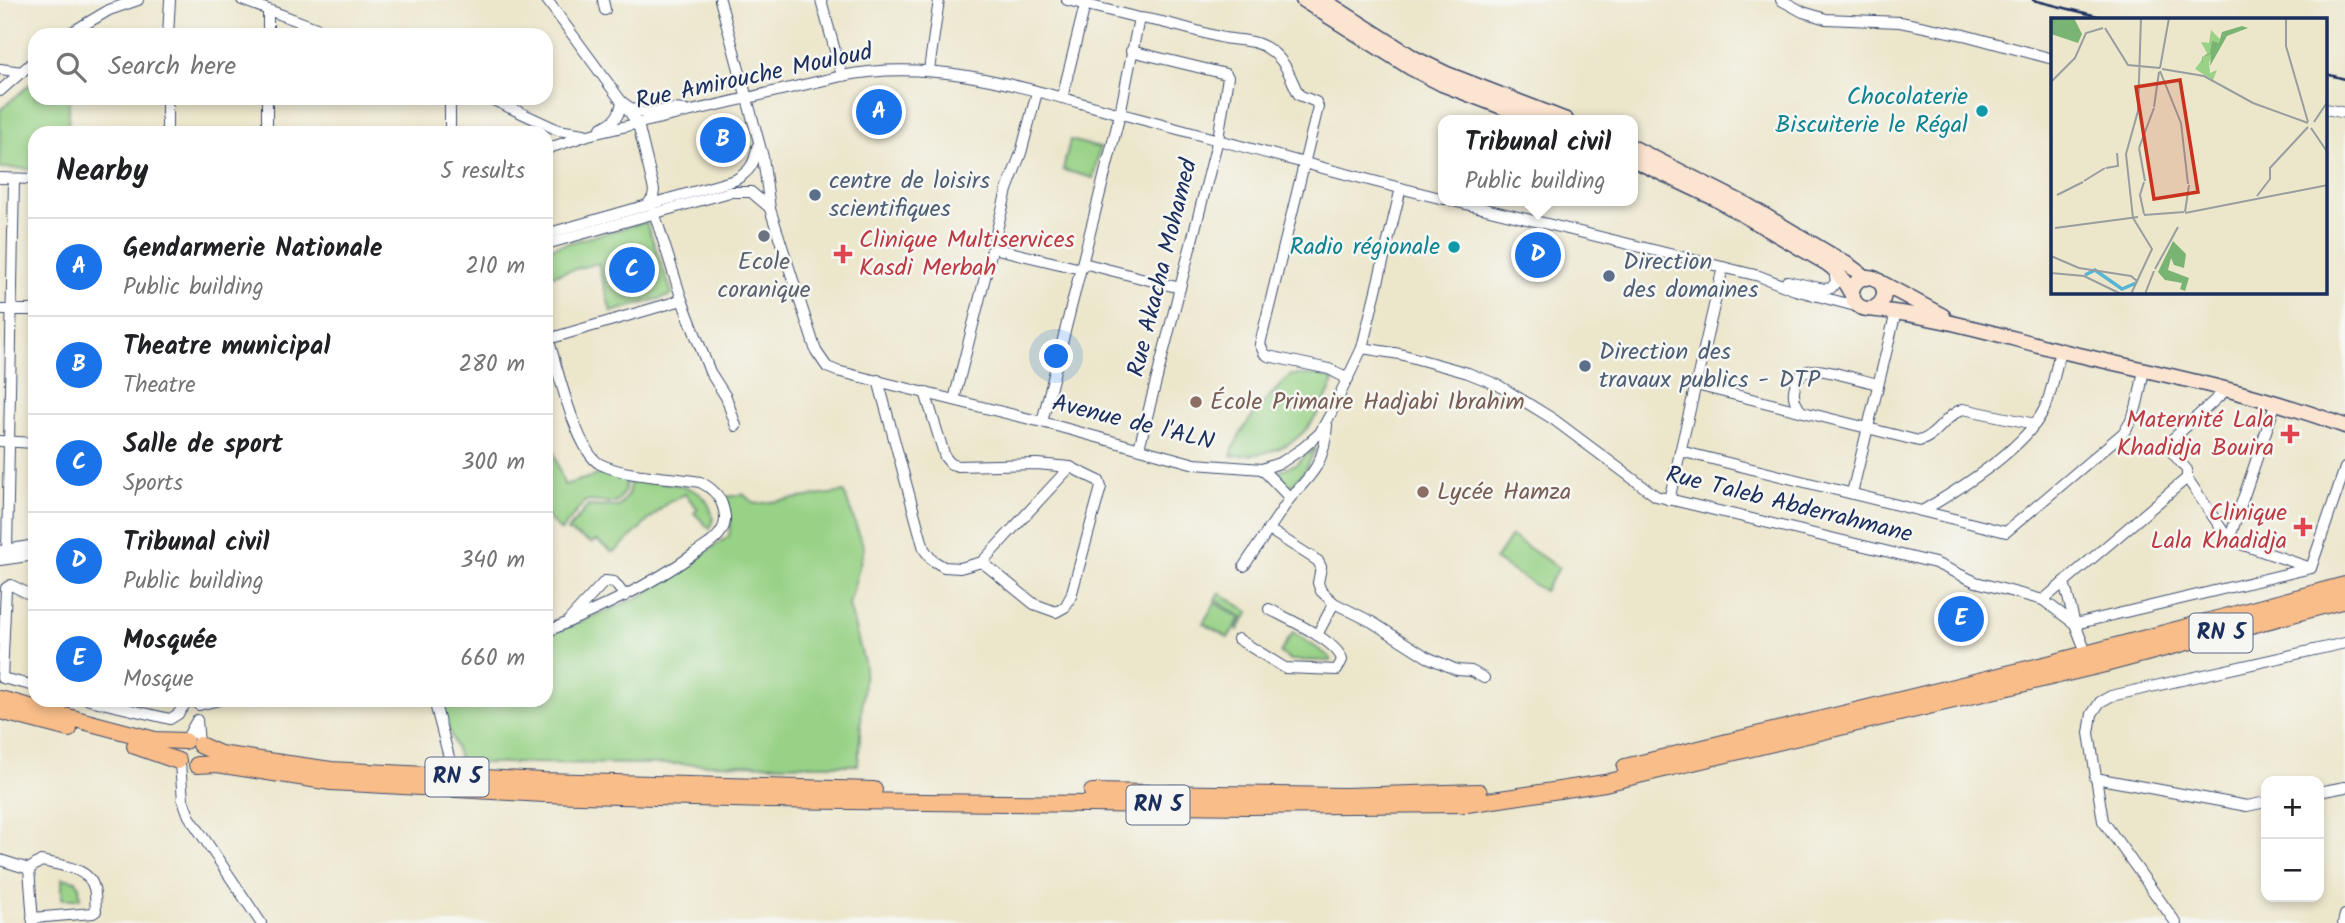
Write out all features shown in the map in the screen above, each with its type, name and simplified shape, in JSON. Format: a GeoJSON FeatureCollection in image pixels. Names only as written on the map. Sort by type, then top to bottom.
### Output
{"type":"FeatureCollection","features":[{"type":"Feature","properties":{"kind":"main road"},"geometry":{"type":"LineString","coordinates":[[1303,0],[1411,68],[1523,115]]}},
{"type":"Feature","properties":{"kind":"main road"},"geometry":{"type":"LineString","coordinates":[[1323,0],[1415,58],[1447,74],[1553,115]]}},
{"type":"Feature","properties":{"kind":"main road"},"geometry":{"type":"LineString","coordinates":[[1638,150],[1747,205],[1883,288],[1883,298],[1878,306],[1866,309]]}},
{"type":"Feature","properties":{"kind":"main road"},"geometry":{"type":"LineString","coordinates":[[1638,161],[1714,198],[1833,267],[1855,302],[1866,309],[1956,323],[2060,351],[2227,389],[2276,402],[2345,426]]}},
{"type":"Feature","properties":{"kind":"main road"},"geometry":{"type":"LineString","coordinates":[[1850,291],[1868,279]]}},
{"type":"Feature","properties":{"kind":"main road"},"geometry":{"type":"LineString","coordinates":[[1868,279],[1956,323]]}},
{"type":"Feature","properties":{"kind":"main road","name":"RN 5"},"geometry":{"type":"LineString","coordinates":[[1,703],[155,740],[193,743],[220,754],[331,770],[452,773],[728,788],[1345,796],[1464,794],[1602,773],[2087,655],[2345,585]]}},
{"type":"Feature","properties":{"kind":"main road","name":"RN 5"},"geometry":{"type":"LineString","coordinates":[[1,703],[187,764],[217,764],[331,782],[540,794],[768,800],[1434,806],[1507,800],[1605,783],[2105,664],[2345,600]]}},
{"type":"Feature","properties":{"kind":"main road"},"geometry":{"type":"LineString","coordinates":[[193,743],[202,758],[187,764],[177,749],[193,743]]}},
{"type":"Feature","properties":{"kind":"street"},"geometry":{"type":"LineString","coordinates":[[78,28],[110,10],[138,0]]}},
{"type":"Feature","properties":{"kind":"street"},"geometry":{"type":"LineString","coordinates":[[168,28],[170,0]]}},
{"type":"Feature","properties":{"kind":"street"},"geometry":{"type":"LineString","coordinates":[[242,0],[316,28]]}},
{"type":"Feature","properties":{"kind":"street"},"geometry":{"type":"LineString","coordinates":[[547,0],[622,102],[638,118],[654,190],[651,208],[710,372],[726,397],[736,426]]}},
{"type":"Feature","properties":{"kind":"street"},"geometry":{"type":"LineString","coordinates":[[720,0],[758,139],[770,209]]}},
{"type":"Feature","properties":{"kind":"street"},"geometry":{"type":"LineString","coordinates":[[821,0],[842,76]]}},
{"type":"Feature","properties":{"kind":"street"},"geometry":{"type":"LineString","coordinates":[[929,70],[939,0]]}},
{"type":"Feature","properties":{"kind":"street"},"geometry":{"type":"LineString","coordinates":[[1067,0],[1225,38],[1250,40],[1272,51],[1291,73],[1299,95],[1316,102],[1318,107],[1260,344],[1264,354],[1268,356],[1329,369],[1348,379]]}},
{"type":"Feature","properties":{"kind":"street"},"geometry":{"type":"LineString","coordinates":[[1781,0],[1803,12],[1826,19],[1913,24],[2051,58]]}},
{"type":"Feature","properties":{"kind":"street"},"geometry":{"type":"LineString","coordinates":[[1062,98],[1084,5]]}},
{"type":"Feature","properties":{"kind":"street"},"geometry":{"type":"LineString","coordinates":[[268,10],[268,28]]}},
{"type":"Feature","properties":{"kind":"street"},"geometry":{"type":"LineString","coordinates":[[1042,422],[1120,114],[1139,18]]}},
{"type":"Feature","properties":{"kind":"street","name":"Rue Akacha Mohamed"},"geometry":{"type":"LineString","coordinates":[[1132,51],[1226,74],[1228,77],[1218,139],[1139,448]]}},
{"type":"Feature","properties":{"kind":"street"},"geometry":{"type":"LineString","coordinates":[[0,91],[28,66]]}},
{"type":"Feature","properties":{"kind":"street"},"geometry":{"type":"LineString","coordinates":[[0,69],[22,72]]}},
{"type":"Feature","properties":{"kind":"street","name":"Rue Amirouche Mouloud"},"geometry":{"type":"LineString","coordinates":[[588,135],[638,118],[664,118],[867,71],[929,70],[986,79],[1438,197]]}},
{"type":"Feature","properties":{"kind":"street"},"geometry":{"type":"LineString","coordinates":[[954,400],[1007,190],[1021,153],[1037,92]]}},
{"type":"Feature","properties":{"kind":"street"},"geometry":{"type":"LineString","coordinates":[[616,121],[622,102]]}},
{"type":"Feature","properties":{"kind":"street"},"geometry":{"type":"LineString","coordinates":[[167,105],[167,126]]}},
{"type":"Feature","properties":{"kind":"street"},"geometry":{"type":"LineString","coordinates":[[267,105],[267,126]]}},
{"type":"Feature","properties":{"kind":"street"},"geometry":{"type":"LineString","coordinates":[[450,105],[450,126]]}},
{"type":"Feature","properties":{"kind":"street"},"geometry":{"type":"LineString","coordinates":[[504,105],[549,126]]}},
{"type":"Feature","properties":{"kind":"street"},"geometry":{"type":"LineString","coordinates":[[553,147],[588,135],[616,121],[638,118],[669,108],[692,111]]}},
{"type":"Feature","properties":{"kind":"street"},"geometry":{"type":"LineString","coordinates":[[641,138],[649,127],[664,118]]}},
{"type":"Feature","properties":{"kind":"street"},"geometry":{"type":"LineString","coordinates":[[553,128],[588,135]]}},
{"type":"Feature","properties":{"kind":"street"},"geometry":{"type":"LineString","coordinates":[[758,139],[756,157],[744,178],[744,185],[770,209]]}},
{"type":"Feature","properties":{"kind":"street"},"geometry":{"type":"LineString","coordinates":[[553,242],[735,180],[748,173],[757,171],[765,180]]}},
{"type":"Feature","properties":{"kind":"street"},"geometry":{"type":"LineString","coordinates":[[0,178],[28,179]]}},
{"type":"Feature","properties":{"kind":"street"},"geometry":{"type":"LineString","coordinates":[[4,555],[14,179]]}},
{"type":"Feature","properties":{"kind":"street"},"geometry":{"type":"LineString","coordinates":[[553,232],[730,191],[761,190],[765,180]]}},
{"type":"Feature","properties":{"kind":"street","name":"Avenue de l'ALN"},"geometry":{"type":"LineString","coordinates":[[770,209],[816,351],[827,367],[1195,464],[1262,469],[1282,462],[1320,433],[1348,379],[1362,348],[1401,188]]}},
{"type":"Feature","properties":{"kind":"street"},"geometry":{"type":"LineString","coordinates":[[1473,206],[1759,276],[1824,289],[1850,291]]}},
{"type":"Feature","properties":{"kind":"street"},"geometry":{"type":"LineString","coordinates":[[993,248],[1180,288]]}},
{"type":"Feature","properties":{"kind":"street"},"geometry":{"type":"LineString","coordinates":[[1669,500],[1723,267]]}},
{"type":"Feature","properties":{"kind":"street"},"geometry":{"type":"LineString","coordinates":[[1831,288],[1836,282],[1833,267]]}},
{"type":"Feature","properties":{"kind":"street"},"geometry":{"type":"LineString","coordinates":[[1759,276],[1795,290],[1866,309]]}},
{"type":"Feature","properties":{"kind":"street"},"geometry":{"type":"LineString","coordinates":[[553,333],[682,300]]}},
{"type":"Feature","properties":{"kind":"street"},"geometry":{"type":"LineString","coordinates":[[0,310],[28,310]]}},
{"type":"Feature","properties":{"kind":"street"},"geometry":{"type":"LineString","coordinates":[[1852,494],[1896,312]]}},
{"type":"Feature","properties":{"kind":"street","name":"Rue Taleb Abderrahmane"},"geometry":{"type":"LineString","coordinates":[[1362,348],[1400,354],[1468,373],[1498,385],[1553,419],[1647,491],[1669,500],[1935,563],[1976,582],[2043,600]]}},
{"type":"Feature","properties":{"kind":"street"},"geometry":{"type":"LineString","coordinates":[[1922,511],[1987,470],[2035,424],[2047,403],[2060,351]]}},
{"type":"Feature","properties":{"kind":"street"},"geometry":{"type":"LineString","coordinates":[[553,354],[579,438],[596,462],[633,472],[700,482],[714,491],[724,510],[725,524],[716,539],[660,578],[553,629]]}},
{"type":"Feature","properties":{"kind":"street"},"geometry":{"type":"LineString","coordinates":[[1802,412],[1795,402],[1793,391],[1802,373],[1814,370],[1878,384]]}},
{"type":"Feature","properties":{"kind":"street"},"geometry":{"type":"LineString","coordinates":[[1680,451],[2006,532],[2123,432],[2131,422],[2136,408],[2144,370]]}},
{"type":"Feature","properties":{"kind":"street"},"geometry":{"type":"LineString","coordinates":[[878,380],[924,549],[944,567],[960,568],[982,562],[1070,467]]}},
{"type":"Feature","properties":{"kind":"street"},"geometry":{"type":"LineString","coordinates":[[1696,385],[1919,441],[1929,438],[1955,412],[1964,409],[2035,424]]}},
{"type":"Feature","properties":{"kind":"street"},"geometry":{"type":"LineString","coordinates":[[2227,389],[2166,445],[2187,470],[2188,478],[2230,540],[2311,568]]}},
{"type":"Feature","properties":{"kind":"street"},"geometry":{"type":"LineString","coordinates":[[925,392],[945,457],[951,464],[1037,464],[1070,467],[1099,481],[1101,487],[1071,596],[1065,607],[1056,612],[1034,604],[982,562]]}},
{"type":"Feature","properties":{"kind":"street"},"geometry":{"type":"LineString","coordinates":[[2230,540],[2276,402]]}},
{"type":"Feature","properties":{"kind":"street"},"geometry":{"type":"LineString","coordinates":[[1244,566],[1290,498],[1310,477],[1321,460],[1327,421]]}},
{"type":"Feature","properties":{"kind":"street"},"geometry":{"type":"LineString","coordinates":[[5,441],[28,443]]}},
{"type":"Feature","properties":{"kind":"street"},"geometry":{"type":"LineString","coordinates":[[2311,568],[2345,468]]}},
{"type":"Feature","properties":{"kind":"street"},"geometry":{"type":"LineString","coordinates":[[1262,469],[1290,498]]}},
{"type":"Feature","properties":{"kind":"street"},"geometry":{"type":"LineString","coordinates":[[2075,624],[2043,600],[2188,478]]}},
{"type":"Feature","properties":{"kind":"street"},"geometry":{"type":"LineString","coordinates":[[1268,529],[1318,561],[1321,567],[1318,583],[1321,591],[1334,603],[1373,622],[1427,657],[1484,678]]}},
{"type":"Feature","properties":{"kind":"street"},"geometry":{"type":"LineString","coordinates":[[4,555],[28,547]]}},
{"type":"Feature","properties":{"kind":"street"},"geometry":{"type":"LineString","coordinates":[[4,555],[28,555]]}},
{"type":"Feature","properties":{"kind":"street"},"geometry":{"type":"LineString","coordinates":[[2075,624],[2311,568]]}},
{"type":"Feature","properties":{"kind":"street"},"geometry":{"type":"LineString","coordinates":[[567,622],[605,581],[614,582],[625,596]]}},
{"type":"Feature","properties":{"kind":"street"},"geometry":{"type":"LineString","coordinates":[[2064,582],[2075,624],[2087,655]]}},
{"type":"Feature","properties":{"kind":"street"},"geometry":{"type":"LineString","coordinates":[[28,593],[16,586],[6,588],[1,678],[28,684]]}},
{"type":"Feature","properties":{"kind":"street"},"geometry":{"type":"LineString","coordinates":[[1317,635],[1334,603]]}},
{"type":"Feature","properties":{"kind":"street"},"geometry":{"type":"LineString","coordinates":[[1238,639],[1285,668],[1337,670],[1342,660],[1341,654],[1317,635],[1269,609]]}},
{"type":"Feature","properties":{"kind":"street"},"geometry":{"type":"LineString","coordinates":[[2176,923],[2103,821],[2088,733],[2092,714],[2100,702],[2111,696],[2345,643]]}},
{"type":"Feature","properties":{"kind":"street"},"geometry":{"type":"LineString","coordinates":[[116,707],[163,719],[174,718],[187,707]]}},
{"type":"Feature","properties":{"kind":"street"},"geometry":{"type":"LineString","coordinates":[[193,743],[197,720],[194,707]]}},
{"type":"Feature","properties":{"kind":"street"},"geometry":{"type":"LineString","coordinates":[[437,707],[452,773]]}},
{"type":"Feature","properties":{"kind":"street"},"geometry":{"type":"LineString","coordinates":[[187,764],[181,782],[183,800],[189,816],[261,923]]}},
{"type":"Feature","properties":{"kind":"street"},"geometry":{"type":"LineString","coordinates":[[2095,778],[2247,806],[2261,803]]}},
{"type":"Feature","properties":{"kind":"street"},"geometry":{"type":"LineString","coordinates":[[2324,791],[2345,787]]}},
{"type":"Feature","properties":{"kind":"street"},"geometry":{"type":"LineString","coordinates":[[0,860],[29,869],[41,861],[77,870],[89,877],[94,886],[96,911],[32,921],[29,869]]}},
{"type":"Feature","properties":{"kind":"street"},"geometry":{"type":"LineString","coordinates":[[2343,923],[2345,915]]}},
{"type":"Feature","properties":{"kind":"green space"},"geometry":{"type":"Polygon","coordinates":[[[28,86],[28,105],[69,105],[68,126],[28,126],[28,169],[0,168],[0,110],[28,86]]]}},
{"type":"Feature","properties":{"kind":"green space"},"geometry":{"type":"Polygon","coordinates":[[[1070,140],[1100,148],[1093,178],[1063,170],[1070,140]]]}},
{"type":"Feature","properties":{"kind":"green space"},"geometry":{"type":"Polygon","coordinates":[[[646,222],[672,293],[611,312],[598,263],[553,275],[553,247],[646,222]]]}},
{"type":"Feature","properties":{"kind":"green space"},"geometry":{"type":"Polygon","coordinates":[[[1291,375],[1322,375],[1334,381],[1317,415],[1307,428],[1284,446],[1269,452],[1231,456],[1248,423],[1291,375]]]}},
{"type":"Feature","properties":{"kind":"green space"},"geometry":{"type":"Polygon","coordinates":[[[1316,447],[1306,469],[1289,488],[1275,473],[1296,464],[1316,447]]]}},
{"type":"Feature","properties":{"kind":"green space"},"geometry":{"type":"Polygon","coordinates":[[[553,450],[564,485],[601,474],[627,477],[624,492],[616,503],[585,501],[561,531],[553,523],[553,450]]]}},
{"type":"Feature","properties":{"kind":"green space"},"geometry":{"type":"Polygon","coordinates":[[[631,480],[676,485],[697,492],[705,499],[711,511],[713,521],[710,529],[694,513],[698,509],[685,494],[667,503],[612,552],[596,540],[592,543],[567,531],[588,506],[619,507],[628,494],[631,480]]]}},
{"type":"Feature","properties":{"kind":"green space"},"geometry":{"type":"Polygon","coordinates":[[[844,492],[864,548],[849,605],[865,666],[858,765],[468,763],[459,758],[441,707],[553,707],[553,633],[637,598],[729,536],[731,517],[726,497],[743,494],[755,504],[844,492]]]}},
{"type":"Feature","properties":{"kind":"green space"},"geometry":{"type":"Polygon","coordinates":[[[1511,536],[1559,568],[1544,591],[1495,560],[1511,536]]]}},
{"type":"Feature","properties":{"kind":"green space"},"geometry":{"type":"Polygon","coordinates":[[[1220,593],[1249,612],[1238,630],[1236,628],[1243,618],[1215,600],[1220,593]]]}},
{"type":"Feature","properties":{"kind":"green space"},"geometry":{"type":"Polygon","coordinates":[[[1215,603],[1240,618],[1228,638],[1203,623],[1215,603]]]}},
{"type":"Feature","properties":{"kind":"green space"},"geometry":{"type":"Polygon","coordinates":[[[1293,632],[1330,657],[1331,661],[1291,660],[1280,653],[1293,632]]]}},
{"type":"Feature","properties":{"kind":"green space"},"geometry":{"type":"Polygon","coordinates":[[[62,878],[76,881],[80,899],[62,899],[62,878]]]}},
{"type":"Feature","properties":{"kind":"railway"},"geometry":{"type":"LineString","coordinates":[[2033,0],[2105,18]]}},
{"type":"Feature","properties":{"kind":"railway"},"geometry":{"type":"LineString","coordinates":[[2328,75],[2345,79]]}},
{"type":"Feature","properties":{"kind":"place","name":"Chocolaterie Biscuiterie le Régal"},"geometry":{"type":"Point","coordinates":[1982,111]}},
{"type":"Feature","properties":{"kind":"place","name":"Gendarmerie Nationale"},"geometry":{"type":"Point","coordinates":[879,112]}},
{"type":"Feature","properties":{"kind":"place","name":"Theatre municipal"},"geometry":{"type":"Point","coordinates":[723,140]}},
{"type":"Feature","properties":{"kind":"place","name":"centre de loisirs scientifiques"},"geometry":{"type":"Point","coordinates":[815,195]}},
{"type":"Feature","properties":{"kind":"place","name":"Ecole coranique"},"geometry":{"type":"Point","coordinates":[764,236]}},
{"type":"Feature","properties":{"kind":"place","name":"Radio régionale"},"geometry":{"type":"Point","coordinates":[1454,247]}},
{"type":"Feature","properties":{"kind":"place","name":"Clinique Multiservices Kasdi Merbah"},"geometry":{"type":"Point","coordinates":[843,254]}},
{"type":"Feature","properties":{"kind":"place","name":"Tribunal civil"},"geometry":{"type":"Point","coordinates":[1538,255]}},
{"type":"Feature","properties":{"kind":"place","name":"Salle de sport"},"geometry":{"type":"Point","coordinates":[632,270]}},
{"type":"Feature","properties":{"kind":"place","name":"Direction des domaines"},"geometry":{"type":"Point","coordinates":[1609,276]}},
{"type":"Feature","properties":{"kind":"place","name":"Direction des travaux publics - DTP"},"geometry":{"type":"Point","coordinates":[1585,366]}},
{"type":"Feature","properties":{"kind":"place","name":"École Primaire Hadjabi Ibrahim"},"geometry":{"type":"Point","coordinates":[1196,402]}},
{"type":"Feature","properties":{"kind":"place","name":"Maternité Lala Khadidja Bouira"},"geometry":{"type":"Point","coordinates":[2290,434]}},
{"type":"Feature","properties":{"kind":"place","name":"Lycée Hamza"},"geometry":{"type":"Point","coordinates":[1423,492]}},
{"type":"Feature","properties":{"kind":"place","name":"Clinique Lala Khadidja"},"geometry":{"type":"Point","coordinates":[2303,527]}},
{"type":"Feature","properties":{"kind":"place","name":"Mosquée"},"geometry":{"type":"Point","coordinates":[1961,619]}}]}
